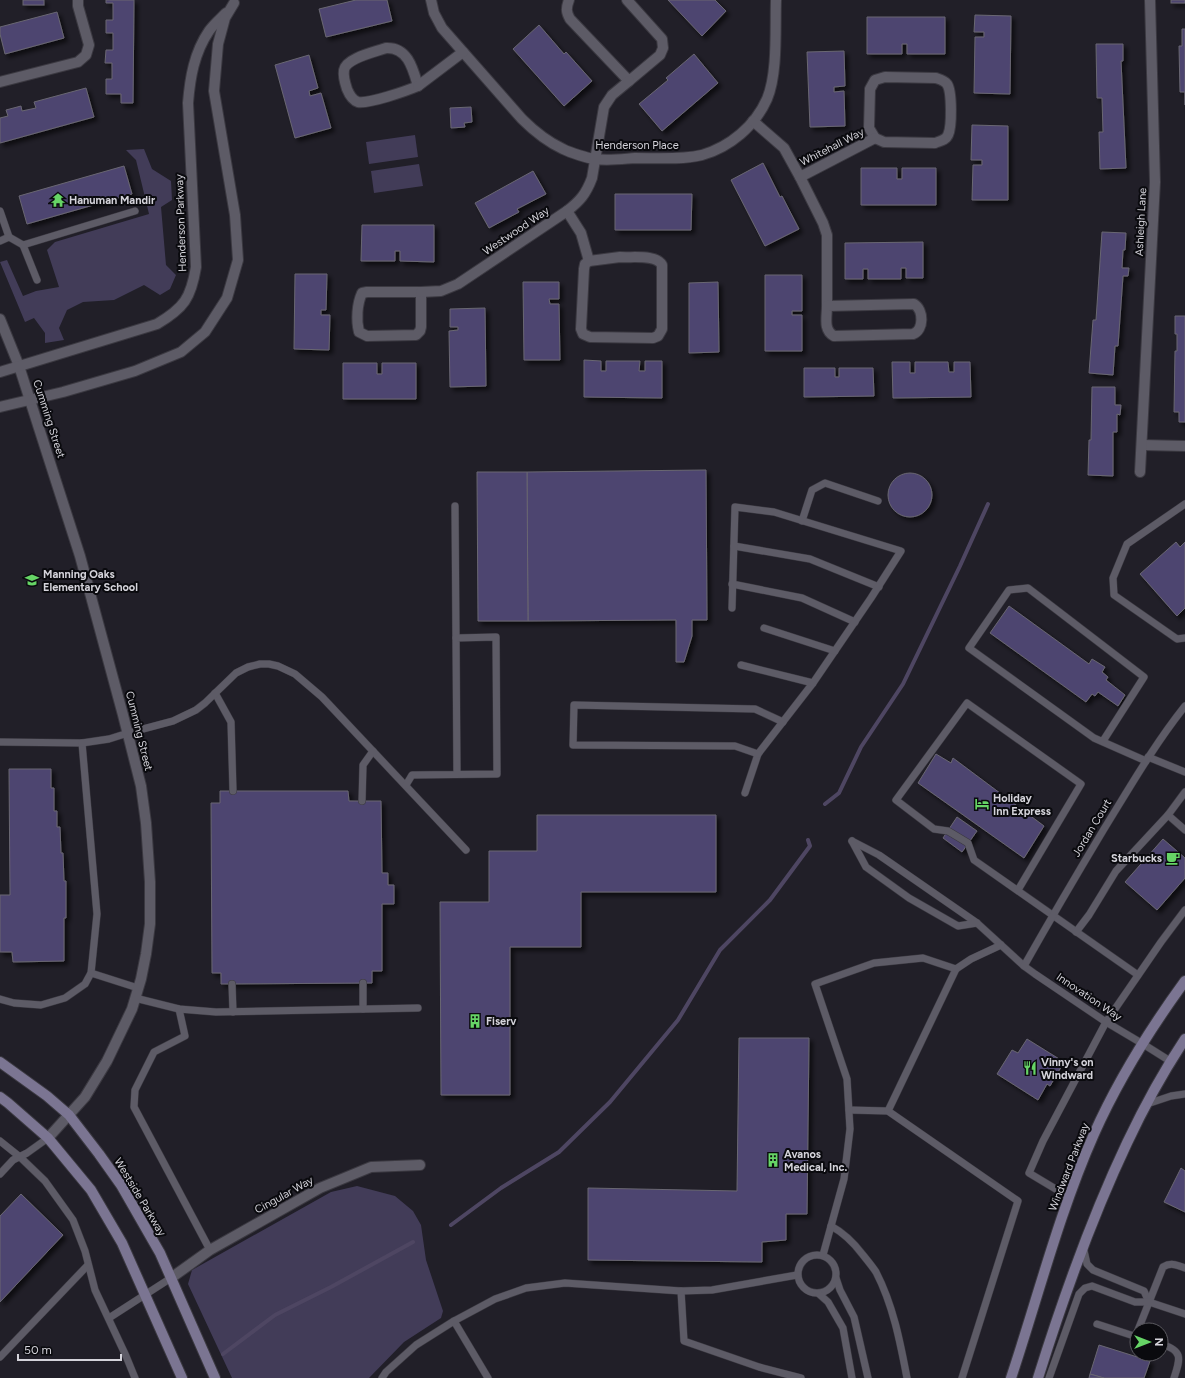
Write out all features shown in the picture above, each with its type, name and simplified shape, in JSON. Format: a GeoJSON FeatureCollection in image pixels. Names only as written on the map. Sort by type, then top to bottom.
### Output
{"type":"FeatureCollection","features":[{"type":"Feature","properties":{"kind":"main road","name":"Windward Parkway"},"geometry":{"type":"LineString","coordinates":[[1011,1378],[1069,1197],[1094,1135],[1117,1086],[1185,981]]}},
{"type":"Feature","properties":{"kind":"main road"},"geometry":{"type":"LineString","coordinates":[[1038,1378],[1058,1315],[1083,1245],[1105,1191],[1137,1122],[1170,1061],[1185,1039]]}},
{"type":"Feature","properties":{"kind":"main road","name":"Westside Parkway"},"geometry":{"type":"LineString","coordinates":[[0,1062],[48,1096],[69,1115],[121,1185],[160,1253],[215,1378]]}},
{"type":"Feature","properties":{"kind":"main road"},"geometry":{"type":"LineString","coordinates":[[0,1097],[48,1138],[91,1190],[122,1244],[182,1378]]}},
{"type":"Feature","properties":{"kind":"street"},"geometry":{"type":"LineString","coordinates":[[0,82],[78,62],[86,55],[89,45],[78,6],[78,0]]}},
{"type":"Feature","properties":{"kind":"street","name":"Henderson Place"},"geometry":{"type":"LineString","coordinates":[[431,0],[434,13],[442,28],[522,119],[536,132],[564,150],[595,159],[681,157],[701,155],[717,149],[742,133],[754,121],[767,99],[774,75],[776,0]]}},
{"type":"Feature","properties":{"kind":"street"},"geometry":{"type":"LineString","coordinates":[[569,0],[566,6],[570,19],[629,81]]}},
{"type":"Feature","properties":{"kind":"street","name":"Westwood Way"},"geometry":{"type":"LineString","coordinates":[[421,292],[421,327],[420,331],[416,335],[367,336],[359,332],[358,301],[362,293],[441,291],[458,284],[580,201],[592,178],[604,107],[612,95],[660,55],[663,48],[662,39],[627,0]]}},
{"type":"Feature","properties":{"kind":"street","name":"Ashleigh Lane"},"geometry":{"type":"LineString","coordinates":[[1140,472],[1155,182],[1150,0]]}},
{"type":"Feature","properties":{"kind":"street"},"geometry":{"type":"LineString","coordinates":[[0,407],[135,371],[181,352],[205,332],[227,298],[238,260],[236,215],[214,90],[218,44],[225,18],[236,2]]}},
{"type":"Feature","properties":{"kind":"street","name":"Henderson Parkway"},"geometry":{"type":"LineString","coordinates":[[0,372],[157,324],[174,314],[186,299],[193,284],[196,267],[188,103],[190,77],[197,55],[208,32],[236,2]]}},
{"type":"Feature","properties":{"kind":"street"},"geometry":{"type":"LineString","coordinates":[[418,86],[409,61],[401,52],[393,48],[386,48],[352,60],[346,66],[344,71],[348,94],[358,102],[366,102],[407,91],[418,86],[464,52]]}},
{"type":"Feature","properties":{"kind":"street"},"geometry":{"type":"LineString","coordinates":[[885,77],[936,78],[943,80],[947,84],[950,93],[950,128],[948,135],[943,141],[935,143],[884,142],[875,138],[869,128],[870,89],[875,80],[885,77]]}},
{"type":"Feature","properties":{"kind":"street","name":"Whitehall Way"},"geometry":{"type":"LineString","coordinates":[[754,121],[784,148],[800,176],[823,223],[827,235],[827,306],[827,329],[829,334],[834,336],[913,334],[917,333],[920,328],[920,311],[918,306],[914,304],[827,306]]}},
{"type":"Feature","properties":{"kind":"street","name":"Whitehall Way"},"geometry":{"type":"LineString","coordinates":[[800,176],[875,138]]}},
{"type":"Feature","properties":{"kind":"street"},"geometry":{"type":"LineString","coordinates":[[567,211],[582,233],[589,261]]}},
{"type":"Feature","properties":{"kind":"street"},"geometry":{"type":"LineString","coordinates":[[620,257],[653,258],[660,261],[662,265],[662,329],[658,336],[653,338],[590,337],[583,334],[581,329],[584,269],[585,264],[589,261],[620,257]]}},
{"type":"Feature","properties":{"kind":"street","name":"Cumming Street"},"geometry":{"type":"LineString","coordinates":[[0,319],[19,366],[80,556],[128,733],[141,786],[146,823],[150,882],[150,924],[146,954],[132,1009],[107,1061],[85,1097],[48,1138]]}},
{"type":"Feature","properties":{"kind":"street"},"geometry":{"type":"LineString","coordinates":[[1142,445],[1185,446]]}},
{"type":"Feature","properties":{"kind":"street","name":"Cingular Way"},"geometry":{"type":"LineString","coordinates":[[171,1278],[210,1250],[320,1188],[371,1167],[420,1165]]}},
{"type":"Feature","properties":{"kind":"lane"},"geometry":{"type":"LineString","coordinates":[[0,211],[9,237],[24,245],[37,280]]}},
{"type":"Feature","properties":{"kind":"lane"},"geometry":{"type":"LineString","coordinates":[[24,245],[135,211]]}},
{"type":"Feature","properties":{"kind":"lane"},"geometry":{"type":"LineString","coordinates":[[0,240],[9,237]]}},
{"type":"Feature","properties":{"kind":"lane"},"geometry":{"type":"LineString","coordinates":[[802,521],[812,490],[825,483],[878,501]]}},
{"type":"Feature","properties":{"kind":"lane"},"geometry":{"type":"LineString","coordinates":[[1185,504],[1127,544],[1112,578],[1114,595],[1177,639],[1185,638]]}},
{"type":"Feature","properties":{"kind":"lane"},"geometry":{"type":"LineString","coordinates":[[455,506],[457,774]]}},
{"type":"Feature","properties":{"kind":"lane"},"geometry":{"type":"LineString","coordinates":[[732,608],[735,508],[774,512],[900,551],[879,587],[813,683],[758,754],[746,793]]}},
{"type":"Feature","properties":{"kind":"lane"},"geometry":{"type":"LineString","coordinates":[[734,546],[810,559],[879,587]]}},
{"type":"Feature","properties":{"kind":"lane"},"geometry":{"type":"LineString","coordinates":[[732,584],[802,598],[855,622]]}},
{"type":"Feature","properties":{"kind":"lane"},"geometry":{"type":"LineString","coordinates":[[1103,742],[1144,677],[1028,588],[1009,590],[969,648],[1094,738],[1103,742],[1147,759],[1185,772]]}},
{"type":"Feature","properties":{"kind":"lane"},"geometry":{"type":"LineString","coordinates":[[764,628],[835,651]]}},
{"type":"Feature","properties":{"kind":"lane"},"geometry":{"type":"LineString","coordinates":[[406,785],[412,775],[497,774],[496,637],[456,638]]}},
{"type":"Feature","properties":{"kind":"lane"},"geometry":{"type":"LineString","coordinates":[[0,742],[82,743],[110,739],[174,721],[186,715],[205,703],[236,673],[248,667],[265,664],[278,666],[295,674],[322,697],[466,850]]}},
{"type":"Feature","properties":{"kind":"lane"},"geometry":{"type":"LineString","coordinates":[[741,665],[813,683]]}},
{"type":"Feature","properties":{"kind":"lane"},"geometry":{"type":"LineString","coordinates":[[215,693],[231,722],[233,791]]}},
{"type":"Feature","properties":{"kind":"lane"},"geometry":{"type":"LineString","coordinates":[[1018,890],[1080,784],[967,703],[896,800],[934,829],[948,831],[968,844],[974,860],[1138,975]]}},
{"type":"Feature","properties":{"kind":"lane"},"geometry":{"type":"LineString","coordinates":[[758,754],[735,746],[573,745],[574,705],[755,709],[783,722]]}},
{"type":"Feature","properties":{"kind":"lane","name":"Jordan Court"},"geometry":{"type":"LineString","coordinates":[[1024,966],[1052,915],[1147,759],[1166,730],[1185,706]]}},
{"type":"Feature","properties":{"kind":"lane"},"geometry":{"type":"LineString","coordinates":[[0,999],[14,1003],[41,1005],[65,998],[85,984],[91,973],[97,914],[82,743]]}},
{"type":"Feature","properties":{"kind":"lane"},"geometry":{"type":"LineString","coordinates":[[362,801],[363,765],[373,751]]}},
{"type":"Feature","properties":{"kind":"lane"},"geometry":{"type":"LineString","coordinates":[[1076,932],[1116,871],[1168,815],[1185,792]]}},
{"type":"Feature","properties":{"kind":"lane"},"geometry":{"type":"LineString","coordinates":[[1168,815],[1185,830]]}},
{"type":"Feature","properties":{"kind":"lane","name":"Innovation Way"},"geometry":{"type":"LineString","coordinates":[[977,923],[958,926],[909,898],[866,867],[852,841],[880,855],[977,923],[1024,966],[1106,1022],[1170,1061]]}},
{"type":"Feature","properties":{"kind":"lane"},"geometry":{"type":"LineString","coordinates":[[1069,1197],[1029,1173],[1043,1141],[1106,1022],[1185,910]]}},
{"type":"Feature","properties":{"kind":"lane"},"geometry":{"type":"LineString","coordinates":[[888,1111],[956,969],[971,959],[1001,945]]}},
{"type":"Feature","properties":{"kind":"lane"},"geometry":{"type":"LineString","coordinates":[[823,1255],[844,1179],[850,1129],[847,1079],[816,984],[874,963],[923,958],[956,969]]}},
{"type":"Feature","properties":{"kind":"lane"},"geometry":{"type":"LineString","coordinates":[[91,973],[138,988]]}},
{"type":"Feature","properties":{"kind":"lane"},"geometry":{"type":"LineString","coordinates":[[363,983],[363,1009]]}},
{"type":"Feature","properties":{"kind":"lane"},"geometry":{"type":"LineString","coordinates":[[232,984],[232,1012]]}},
{"type":"Feature","properties":{"kind":"lane"},"geometry":{"type":"LineString","coordinates":[[135,998],[178,1009],[232,1012],[418,1008]]}},
{"type":"Feature","properties":{"kind":"lane"},"geometry":{"type":"LineString","coordinates":[[178,1009],[185,1036],[154,1052],[135,1090],[134,1107],[210,1250]]}},
{"type":"Feature","properties":{"kind":"lane"},"geometry":{"type":"LineString","coordinates":[[1147,1104],[1171,1096],[1185,1094]]}},
{"type":"Feature","properties":{"kind":"lane"},"geometry":{"type":"LineString","coordinates":[[849,1110],[888,1111],[1018,1201],[962,1378]]}},
{"type":"Feature","properties":{"kind":"lane"},"geometry":{"type":"LineString","coordinates":[[0,1174],[13,1160],[48,1138]]}},
{"type":"Feature","properties":{"kind":"lane"},"geometry":{"type":"LineString","coordinates":[[0,1141],[20,1157],[45,1181],[73,1220],[95,1290],[110,1318],[135,1378]]}},
{"type":"Feature","properties":{"kind":"lane"},"geometry":{"type":"LineString","coordinates":[[831,1226],[840,1231],[856,1246],[875,1270],[890,1303],[900,1340],[907,1378]]}},
{"type":"Feature","properties":{"kind":"lane"},"geometry":{"type":"LineString","coordinates":[[1083,1245],[1087,1264],[1093,1270],[1144,1291],[1149,1302]]}},
{"type":"Feature","properties":{"kind":"lane"},"geometry":{"type":"LineString","coordinates":[[836,1278],[833,1286],[827,1291],[819,1294],[811,1293],[804,1289],[799,1283],[797,1275],[799,1266],[804,1258],[813,1254],[823,1255],[831,1260],[836,1268],[836,1278],[840,1290],[854,1317],[868,1378]]}},
{"type":"Feature","properties":{"kind":"lane"},"geometry":{"type":"LineString","coordinates":[[1142,1322],[1163,1267],[1168,1264],[1174,1264],[1185,1268]]}},
{"type":"Feature","properties":{"kind":"lane"},"geometry":{"type":"LineString","coordinates":[[0,1357],[88,1265]]}},
{"type":"Feature","properties":{"kind":"lane"},"geometry":{"type":"LineString","coordinates":[[382,1378],[386,1372],[416,1344],[495,1299],[526,1288],[565,1283],[680,1291],[712,1290],[797,1275]]}},
{"type":"Feature","properties":{"kind":"lane"},"geometry":{"type":"LineString","coordinates":[[110,1318],[171,1278]]}},
{"type":"Feature","properties":{"kind":"lane"},"geometry":{"type":"LineString","coordinates":[[1049,1378],[1079,1294],[1085,1288],[1092,1286],[1135,1302],[1149,1302],[1185,1314]]}},
{"type":"Feature","properties":{"kind":"lane"},"geometry":{"type":"LineString","coordinates":[[680,1291],[684,1342],[759,1367],[801,1378]]}},
{"type":"Feature","properties":{"kind":"lane"},"geometry":{"type":"LineString","coordinates":[[819,1294],[828,1302],[843,1328],[847,1343],[852,1378]]}},
{"type":"Feature","properties":{"kind":"lane"},"geometry":{"type":"LineString","coordinates":[[454,1321],[488,1378]]}},
{"type":"Feature","properties":{"kind":"lane"},"geometry":{"type":"LineString","coordinates":[[1097,1324],[1129,1332]]}},
{"type":"Feature","properties":{"kind":"lane"},"geometry":{"type":"LineString","coordinates":[[1169,1346],[1178,1355],[1180,1360],[1174,1378]]}},
{"type":"Feature","properties":{"kind":"shaded area"},"geometry":{"type":"Polygon","coordinates":[[[415,135],[418,157],[369,164],[366,142],[415,135]]]}},
{"type":"Feature","properties":{"kind":"shaded area"},"geometry":{"type":"Polygon","coordinates":[[[144,149],[152,169],[171,181],[172,200],[161,207],[166,265],[176,275],[170,289],[160,295],[144,285],[114,300],[83,302],[67,310],[59,328],[64,340],[45,343],[45,333],[34,318],[25,322],[0,262],[7,260],[23,296],[36,291],[59,287],[47,250],[55,242],[149,214],[136,160],[126,150],[144,149]]]}},
{"type":"Feature","properties":{"kind":"shaded area"},"geometry":{"type":"Polygon","coordinates":[[[419,164],[423,186],[374,193],[371,171],[419,164]]]}},
{"type":"Feature","properties":{"kind":"shaded area"},"geometry":{"type":"Polygon","coordinates":[[[357,1186],[395,1196],[413,1211],[421,1225],[426,1260],[443,1311],[441,1318],[404,1342],[369,1378],[232,1378],[188,1284],[192,1270],[331,1192],[357,1186]]]}},
{"type":"Feature","properties":{"kind":"building"},"geometry":{"type":"Polygon","coordinates":[[[23,0],[44,0],[44,5],[23,5],[23,0]]]}},
{"type":"Feature","properties":{"kind":"building"},"geometry":{"type":"Polygon","coordinates":[[[106,0],[134,0],[133,103],[121,103],[121,94],[106,94],[106,79],[112,79],[112,63],[105,63],[106,50],[113,50],[113,33],[106,33],[106,20],[113,20],[113,3],[106,3],[106,0]]]}},
{"type":"Feature","properties":{"kind":"building"},"geometry":{"type":"Polygon","coordinates":[[[356,0],[387,0],[392,21],[326,37],[319,9],[356,0]]]}},
{"type":"Feature","properties":{"kind":"building"},"geometry":{"type":"Polygon","coordinates":[[[668,0],[715,0],[726,11],[702,36],[668,0]]]}},
{"type":"Feature","properties":{"kind":"building"},"geometry":{"type":"Polygon","coordinates":[[[1171,0],[1185,0],[1185,3],[1171,3],[1171,0]]]}},
{"type":"Feature","properties":{"kind":"building"},"geometry":{"type":"Polygon","coordinates":[[[57,12],[64,38],[5,54],[0,34],[0,27],[57,12]]]}},
{"type":"Feature","properties":{"kind":"building"},"geometry":{"type":"Polygon","coordinates":[[[975,15],[1011,16],[1010,94],[974,93],[975,37],[984,37],[984,32],[974,32],[975,15]]]}},
{"type":"Feature","properties":{"kind":"building"},"geometry":{"type":"Polygon","coordinates":[[[867,17],[945,17],[945,54],[907,54],[907,44],[902,44],[902,54],[867,54],[867,17]]]}},
{"type":"Feature","properties":{"kind":"building"},"geometry":{"type":"Polygon","coordinates":[[[539,25],[564,54],[566,52],[592,81],[564,106],[513,49],[539,25]]]}},
{"type":"Feature","properties":{"kind":"building"},"geometry":{"type":"Polygon","coordinates":[[[1182,29],[1185,29],[1185,92],[1180,92],[1179,46],[1182,46],[1182,29]]]}},
{"type":"Feature","properties":{"kind":"building"},"geometry":{"type":"Polygon","coordinates":[[[1096,44],[1123,44],[1123,61],[1121,61],[1126,168],[1100,169],[1099,132],[1103,132],[1102,98],[1097,98],[1096,44]]]}},
{"type":"Feature","properties":{"kind":"building"},"geometry":{"type":"Polygon","coordinates":[[[844,51],[845,86],[834,87],[834,92],[844,91],[845,126],[810,127],[807,52],[844,51]]]}},
{"type":"Feature","properties":{"kind":"building"},"geometry":{"type":"Polygon","coordinates":[[[694,54],[718,83],[662,131],[639,104],[668,80],[666,78],[694,54]]]}},
{"type":"Feature","properties":{"kind":"building"},"geometry":{"type":"Polygon","coordinates":[[[309,55],[318,88],[309,91],[310,96],[321,93],[331,128],[295,138],[275,65],[309,55]]]}},
{"type":"Feature","properties":{"kind":"building"},"geometry":{"type":"Polygon","coordinates":[[[86,88],[94,117],[0,143],[0,118],[8,116],[6,110],[21,106],[22,111],[36,108],[34,102],[86,88]]]}},
{"type":"Feature","properties":{"kind":"building"},"geometry":{"type":"Polygon","coordinates":[[[471,107],[472,122],[464,123],[465,127],[451,128],[450,108],[471,107]]]}},
{"type":"Feature","properties":{"kind":"building"},"geometry":{"type":"Polygon","coordinates":[[[972,125],[1008,126],[1008,200],[972,200],[973,165],[982,165],[982,160],[971,160],[972,125]]]}},
{"type":"Feature","properties":{"kind":"building"},"geometry":{"type":"Polygon","coordinates":[[[763,163],[780,197],[782,196],[799,229],[765,246],[731,180],[763,163]]]}},
{"type":"Feature","properties":{"kind":"building"},"geometry":{"type":"Polygon","coordinates":[[[124,166],[132,194],[27,224],[19,196],[124,166]]]}},
{"type":"Feature","properties":{"kind":"building"},"geometry":{"type":"Polygon","coordinates":[[[861,168],[897,168],[897,179],[902,179],[902,168],[936,168],[936,205],[861,205],[861,168]]]}},
{"type":"Feature","properties":{"kind":"building"},"geometry":{"type":"Polygon","coordinates":[[[533,171],[546,194],[517,209],[519,212],[489,228],[475,203],[533,171]]]}},
{"type":"Feature","properties":{"kind":"building"},"geometry":{"type":"Polygon","coordinates":[[[615,194],[692,194],[691,230],[615,230],[615,194]]]}},
{"type":"Feature","properties":{"kind":"building"},"geometry":{"type":"Polygon","coordinates":[[[362,225],[434,225],[434,262],[400,261],[400,251],[395,251],[395,261],[361,261],[362,225]]]}},
{"type":"Feature","properties":{"kind":"building"},"geometry":{"type":"Polygon","coordinates":[[[1102,232],[1126,233],[1122,268],[1129,268],[1128,276],[1123,276],[1118,346],[1115,346],[1113,375],[1089,373],[1093,320],[1096,320],[1102,232]]]}},
{"type":"Feature","properties":{"kind":"building"},"geometry":{"type":"Polygon","coordinates":[[[923,242],[923,278],[906,278],[906,268],[901,268],[901,279],[868,279],[868,269],[863,269],[863,279],[845,279],[845,243],[923,242]]]}},
{"type":"Feature","properties":{"kind":"building"},"geometry":{"type":"Polygon","coordinates":[[[295,274],[327,274],[326,310],[321,310],[321,315],[330,315],[329,350],[294,349],[295,274]]]}},
{"type":"Feature","properties":{"kind":"building"},"geometry":{"type":"Polygon","coordinates":[[[765,275],[802,275],[802,311],[792,311],[792,315],[802,315],[802,351],[765,351],[765,275]]]}},
{"type":"Feature","properties":{"kind":"building"},"geometry":{"type":"Polygon","coordinates":[[[523,282],[559,282],[559,299],[549,299],[550,304],[559,304],[560,360],[524,360],[523,282]]]}},
{"type":"Feature","properties":{"kind":"building"},"geometry":{"type":"Polygon","coordinates":[[[718,282],[719,352],[689,353],[689,283],[718,282]]]}},
{"type":"Feature","properties":{"kind":"building"},"geometry":{"type":"Polygon","coordinates":[[[485,308],[486,386],[450,387],[449,331],[458,330],[458,327],[450,327],[450,309],[485,308]]]}},
{"type":"Feature","properties":{"kind":"building"},"geometry":{"type":"Polygon","coordinates":[[[1175,316],[1185,316],[1185,422],[1179,422],[1179,412],[1174,412],[1175,351],[1177,351],[1175,316]]]}},
{"type":"Feature","properties":{"kind":"building"},"geometry":{"type":"Polygon","coordinates":[[[584,360],[601,361],[601,371],[606,371],[606,361],[640,361],[639,371],[645,371],[645,361],[662,361],[662,398],[584,397],[584,360]]]}},
{"type":"Feature","properties":{"kind":"building"},"geometry":{"type":"Polygon","coordinates":[[[892,362],[910,362],[910,373],[915,373],[915,362],[948,362],[949,372],[954,372],[954,362],[970,362],[971,397],[893,398],[892,362]]]}},
{"type":"Feature","properties":{"kind":"building"},"geometry":{"type":"Polygon","coordinates":[[[343,363],[377,363],[377,374],[382,374],[382,363],[416,363],[416,399],[343,399],[343,363]]]}},
{"type":"Feature","properties":{"kind":"building"},"geometry":{"type":"Polygon","coordinates":[[[804,368],[835,368],[835,377],[839,377],[839,368],[873,368],[874,396],[804,397],[804,368]]]}},
{"type":"Feature","properties":{"kind":"building"},"geometry":{"type":"Polygon","coordinates":[[[1092,387],[1115,387],[1115,405],[1121,405],[1120,415],[1117,414],[1117,432],[1113,432],[1113,476],[1088,475],[1089,440],[1091,440],[1092,387]]]}},
{"type":"Feature","properties":{"kind":"building"},"geometry":{"type":"Polygon","coordinates":[[[706,470],[707,620],[692,620],[692,636],[684,662],[676,662],[676,620],[528,621],[527,472],[706,470]]]}},
{"type":"Feature","properties":{"kind":"building"},"geometry":{"type":"Polygon","coordinates":[[[477,472],[527,472],[528,621],[478,621],[477,472]]]}},
{"type":"Feature","properties":{"kind":"building"},"geometry":{"type":"Polygon","coordinates":[[[906,473],[914,473],[919,474],[926,479],[931,486],[931,504],[926,511],[919,516],[906,517],[898,514],[891,507],[888,499],[888,491],[891,483],[898,476],[906,473]]]}},
{"type":"Feature","properties":{"kind":"building"},"geometry":{"type":"Polygon","coordinates":[[[1176,542],[1180,547],[1185,542],[1185,608],[1177,616],[1140,574],[1176,542]]]}},
{"type":"Feature","properties":{"kind":"building"},"geometry":{"type":"Polygon","coordinates":[[[1009,606],[1089,664],[1092,659],[1105,667],[1102,672],[1108,677],[1106,680],[1125,695],[1118,706],[1098,692],[1095,696],[1092,694],[1086,702],[990,633],[1009,606]]]}},
{"type":"Feature","properties":{"kind":"building","name":"Holiday Inn Express"},"geometry":{"type":"Polygon","coordinates":[[[936,754],[951,763],[953,758],[1044,826],[1024,858],[918,783],[936,754]]]}},
{"type":"Feature","properties":{"kind":"building"},"geometry":{"type":"Polygon","coordinates":[[[9,769],[51,769],[51,788],[54,788],[54,811],[57,811],[57,827],[60,827],[64,881],[66,881],[64,961],[13,962],[12,952],[0,952],[0,895],[10,895],[9,769]]]}},
{"type":"Feature","properties":{"kind":"building"},"geometry":{"type":"Polygon","coordinates":[[[220,791],[348,791],[349,801],[381,801],[382,873],[388,873],[388,885],[394,885],[394,904],[382,904],[382,971],[372,971],[372,983],[221,984],[221,973],[212,973],[211,803],[220,803],[220,791]]]}},
{"type":"Feature","properties":{"kind":"building","name":"Fiserv"},"geometry":{"type":"Polygon","coordinates":[[[537,815],[716,815],[716,892],[581,892],[581,947],[510,947],[510,1095],[441,1095],[440,902],[489,902],[489,851],[537,851],[537,815]]]}},
{"type":"Feature","properties":{"kind":"building"},"geometry":{"type":"Polygon","coordinates":[[[957,817],[977,831],[962,852],[943,838],[957,817]]]}},
{"type":"Feature","properties":{"kind":"building"},"geometry":{"type":"Polygon","coordinates":[[[1163,839],[1185,858],[1185,878],[1157,910],[1125,882],[1163,839]]]}},
{"type":"Feature","properties":{"kind":"building","name":"Avanos Medical, Inc."},"geometry":{"type":"Polygon","coordinates":[[[739,1038],[809,1038],[807,1214],[786,1214],[786,1240],[762,1242],[762,1262],[588,1260],[588,1188],[737,1191],[739,1038]]]}},
{"type":"Feature","properties":{"kind":"building","name":"Vinny's on Windward"},"geometry":{"type":"Polygon","coordinates":[[[1027,1039],[1064,1062],[1050,1086],[1047,1084],[1038,1100],[997,1074],[1012,1050],[1018,1053],[1027,1039]]]}},
{"type":"Feature","properties":{"kind":"building"},"geometry":{"type":"Polygon","coordinates":[[[1181,1168],[1185,1171],[1185,1212],[1164,1202],[1181,1168]]]}},
{"type":"Feature","properties":{"kind":"building"},"geometry":{"type":"Polygon","coordinates":[[[21,1194],[63,1235],[0,1302],[0,1216],[21,1194]]]}},
{"type":"Feature","properties":{"kind":"building"},"geometry":{"type":"Polygon","coordinates":[[[1099,1345],[1129,1354],[1129,1362],[1150,1362],[1144,1378],[1104,1378],[1090,1374],[1099,1345]]]}},
{"type":"Feature","properties":{"kind":"building"},"geometry":{"type":"Polygon","coordinates":[[[1090,1374],[1104,1378],[1089,1378],[1090,1374]]]}},
{"type":"Feature","properties":{"kind":"waterway"},"geometry":{"type":"LineString","coordinates":[[825,804],[839,793],[861,747],[903,684],[988,504]]}},
{"type":"Feature","properties":{"kind":"waterway"},"geometry":{"type":"LineString","coordinates":[[451,1225],[501,1188],[559,1152],[610,1102],[678,1020],[720,950],[770,900],[810,846],[808,840]]}},
{"type":"Feature","properties":{"kind":"waterway"},"geometry":{"type":"LineString","coordinates":[[223,1354],[275,1315],[331,1287],[413,1242]]}},
{"type":"Feature","properties":{"kind":"place","name":"Hanuman Mandir"},"geometry":{"type":"Point","coordinates":[58,200]}},
{"type":"Feature","properties":{"kind":"place","name":"Manning Oaks Elementary School"},"geometry":{"type":"Point","coordinates":[32,580]}},
{"type":"Feature","properties":{"kind":"place","name":"Holiday Inn Express"},"geometry":{"type":"Point","coordinates":[982,804]}},
{"type":"Feature","properties":{"kind":"place","name":"Starbucks"},"geometry":{"type":"Point","coordinates":[1173,858]}},
{"type":"Feature","properties":{"kind":"place","name":"Fiserv"},"geometry":{"type":"Point","coordinates":[475,1021]}},
{"type":"Feature","properties":{"kind":"place","name":"Vinny's on Windward"},"geometry":{"type":"Point","coordinates":[1030,1068]}},
{"type":"Feature","properties":{"kind":"place","name":"Avanos Medical, Inc."},"geometry":{"type":"Point","coordinates":[773,1160]}}]}
